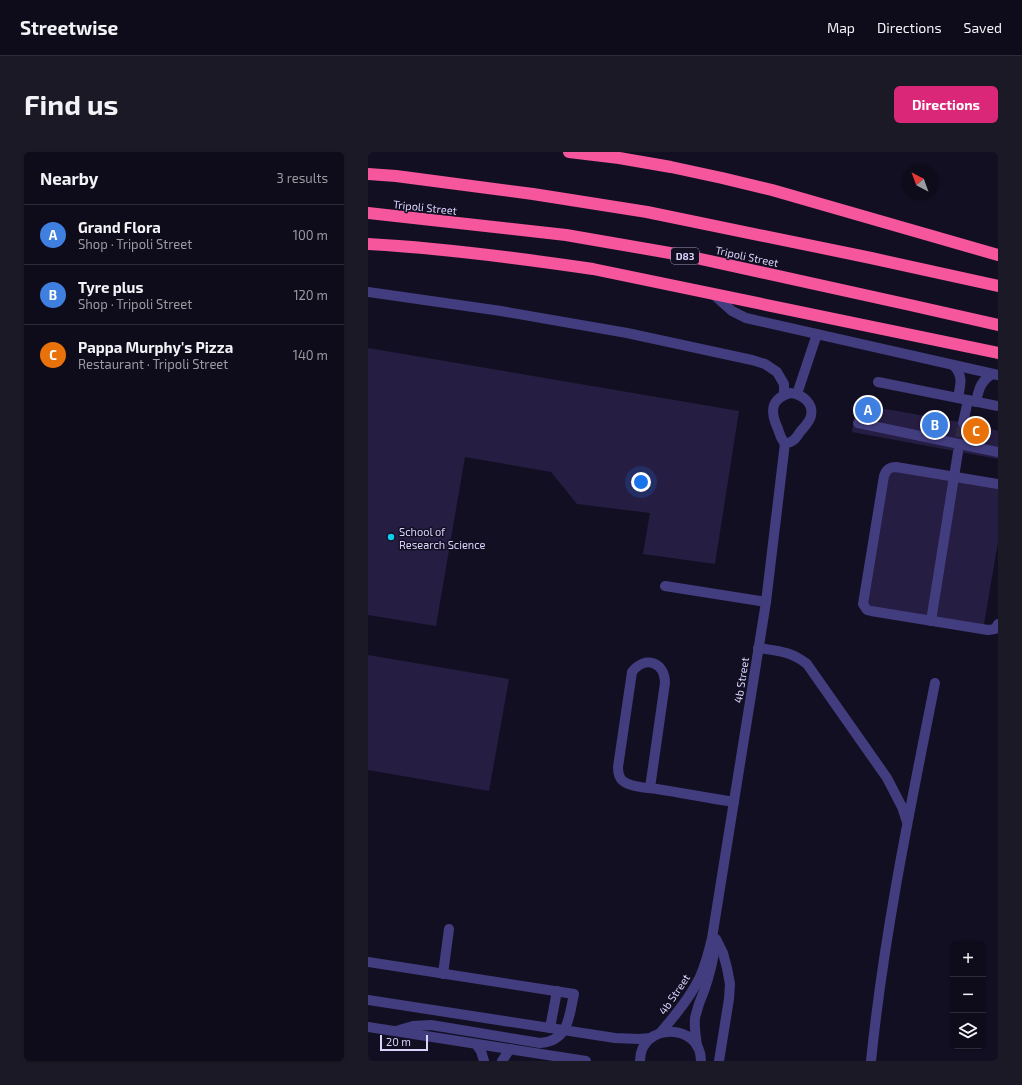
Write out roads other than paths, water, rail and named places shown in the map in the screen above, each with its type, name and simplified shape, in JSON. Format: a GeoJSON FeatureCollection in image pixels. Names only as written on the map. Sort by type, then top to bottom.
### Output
{"type":"FeatureCollection","features":[{"type":"Feature","properties":{"kind":"highway"},"geometry":{"type":"LineString","coordinates":[[569,152],[671,167],[772,190],[998,255]]}},
{"type":"Feature","properties":{"kind":"highway"},"geometry":{"type":"LineString","coordinates":[[368,174],[396,176],[533,194],[647,212],[863,256],[998,286]]}},
{"type":"Feature","properties":{"kind":"highway","name":"Tripoli Street"},"geometry":{"type":"LineString","coordinates":[[368,213],[566,235],[672,254],[903,303],[998,325]]}},
{"type":"Feature","properties":{"kind":"highway"},"geometry":{"type":"LineString","coordinates":[[368,244],[458,251],[593,269],[998,353]]}},
{"type":"Feature","properties":{"kind":"lane"},"geometry":{"type":"LineString","coordinates":[[368,292],[501,310],[627,333],[752,360],[765,364],[777,372],[784,384],[784,395]]}},
{"type":"Feature","properties":{"kind":"lane"},"geometry":{"type":"LineString","coordinates":[[712,293],[732,311],[746,318],[995,375]]}},
{"type":"Feature","properties":{"kind":"lane"},"geometry":{"type":"LineString","coordinates":[[797,394],[816,334]]}},
{"type":"Feature","properties":{"kind":"lane"},"geometry":{"type":"LineString","coordinates":[[954,366],[959,371],[967,400],[963,423]]}},
{"type":"Feature","properties":{"kind":"lane"},"geometry":{"type":"LineString","coordinates":[[967,400],[978,390],[981,383],[986,378],[995,375]]}},
{"type":"Feature","properties":{"kind":"lane"},"geometry":{"type":"LineString","coordinates":[[878,382],[998,406]]}},
{"type":"Feature","properties":{"kind":"lane"},"geometry":{"type":"LineString","coordinates":[[790,393],[797,394],[808,402],[811,408],[811,415],[808,422],[793,440],[790,443],[785,443],[781,439],[772,411],[774,404],[778,399],[790,393]]}},
{"type":"Feature","properties":{"kind":"lane"},"geometry":{"type":"LineString","coordinates":[[858,423],[998,452]]}},
{"type":"Feature","properties":{"kind":"lane","name":"4b Street"},"geometry":{"type":"LineString","coordinates":[[660,1033],[683,1005],[700,977],[716,920],[766,602],[785,443]]}},
{"type":"Feature","properties":{"kind":"lane"},"geometry":{"type":"LineString","coordinates":[[931,621],[958,452]]}},
{"type":"Feature","properties":{"kind":"lane"},"geometry":{"type":"LineString","coordinates":[[998,484],[896,467],[888,469],[885,472],[863,601],[864,608],[867,610],[931,621],[988,630],[995,629],[998,624]]}},
{"type":"Feature","properties":{"kind":"lane"},"geometry":{"type":"LineString","coordinates":[[665,586],[766,602]]}},
{"type":"Feature","properties":{"kind":"lane"},"geometry":{"type":"LineString","coordinates":[[758,648],[791,654],[806,664],[887,778],[902,807],[907,822]]}},
{"type":"Feature","properties":{"kind":"lane"},"geometry":{"type":"LineString","coordinates":[[650,788],[665,676],[662,669],[650,662],[643,663],[636,667],[632,672],[618,772],[620,777],[627,784],[650,788],[734,802]]}},
{"type":"Feature","properties":{"kind":"lane"},"geometry":{"type":"LineString","coordinates":[[871,1061],[890,921],[907,822],[935,683]]}},
{"type":"Feature","properties":{"kind":"lane","name":"4b Street"},"geometry":{"type":"LineString","coordinates":[[701,1061],[695,1032],[695,1018],[713,960],[716,939],[716,920]]}},
{"type":"Feature","properties":{"kind":"lane"},"geometry":{"type":"LineString","coordinates":[[443,974],[449,929]]}},
{"type":"Feature","properties":{"kind":"lane"},"geometry":{"type":"LineString","coordinates":[[716,939],[723,953],[730,984],[719,1061]]}},
{"type":"Feature","properties":{"kind":"lane"},"geometry":{"type":"LineString","coordinates":[[368,962],[574,994],[567,1025],[564,1030],[551,1041],[540,1043],[431,1025],[413,1026],[396,1031]]}},
{"type":"Feature","properties":{"kind":"lane"},"geometry":{"type":"LineString","coordinates":[[550,1028],[557,991]]}},
{"type":"Feature","properties":{"kind":"lane"},"geometry":{"type":"LineString","coordinates":[[368,1000],[627,1039],[651,1038]]}},
{"type":"Feature","properties":{"kind":"lane"},"geometry":{"type":"LineString","coordinates":[[368,1027],[586,1061]]}},
{"type":"Feature","properties":{"kind":"lane","name":"4b Street"},"geometry":{"type":"LineString","coordinates":[[640,1061],[644,1047],[651,1038],[660,1033],[670,1031],[681,1033],[690,1038],[697,1046]]}},
{"type":"Feature","properties":{"kind":"lane"},"geometry":{"type":"LineString","coordinates":[[476,1044],[481,1051],[484,1061]]}},
{"type":"Feature","properties":{"kind":"lane"},"geometry":{"type":"LineString","coordinates":[[502,1061],[510,1049]]}},
{"type":"Feature","properties":{"kind":"tunnel"},"geometry":{"type":"LineString","coordinates":[[958,452],[963,423]]}},
{"type":"Feature","properties":{"kind":"place","name":"Grand Flora"},"geometry":{"type":"Point","coordinates":[868,410]}},
{"type":"Feature","properties":{"kind":"place","name":"Tyre plus"},"geometry":{"type":"Point","coordinates":[935,425]}},
{"type":"Feature","properties":{"kind":"place","name":"Pappa Murphy's Pizza"},"geometry":{"type":"Point","coordinates":[976,431]}},
{"type":"Feature","properties":{"kind":"place","name":"School of Research Science"},"geometry":{"type":"Point","coordinates":[391,537]}}]}
